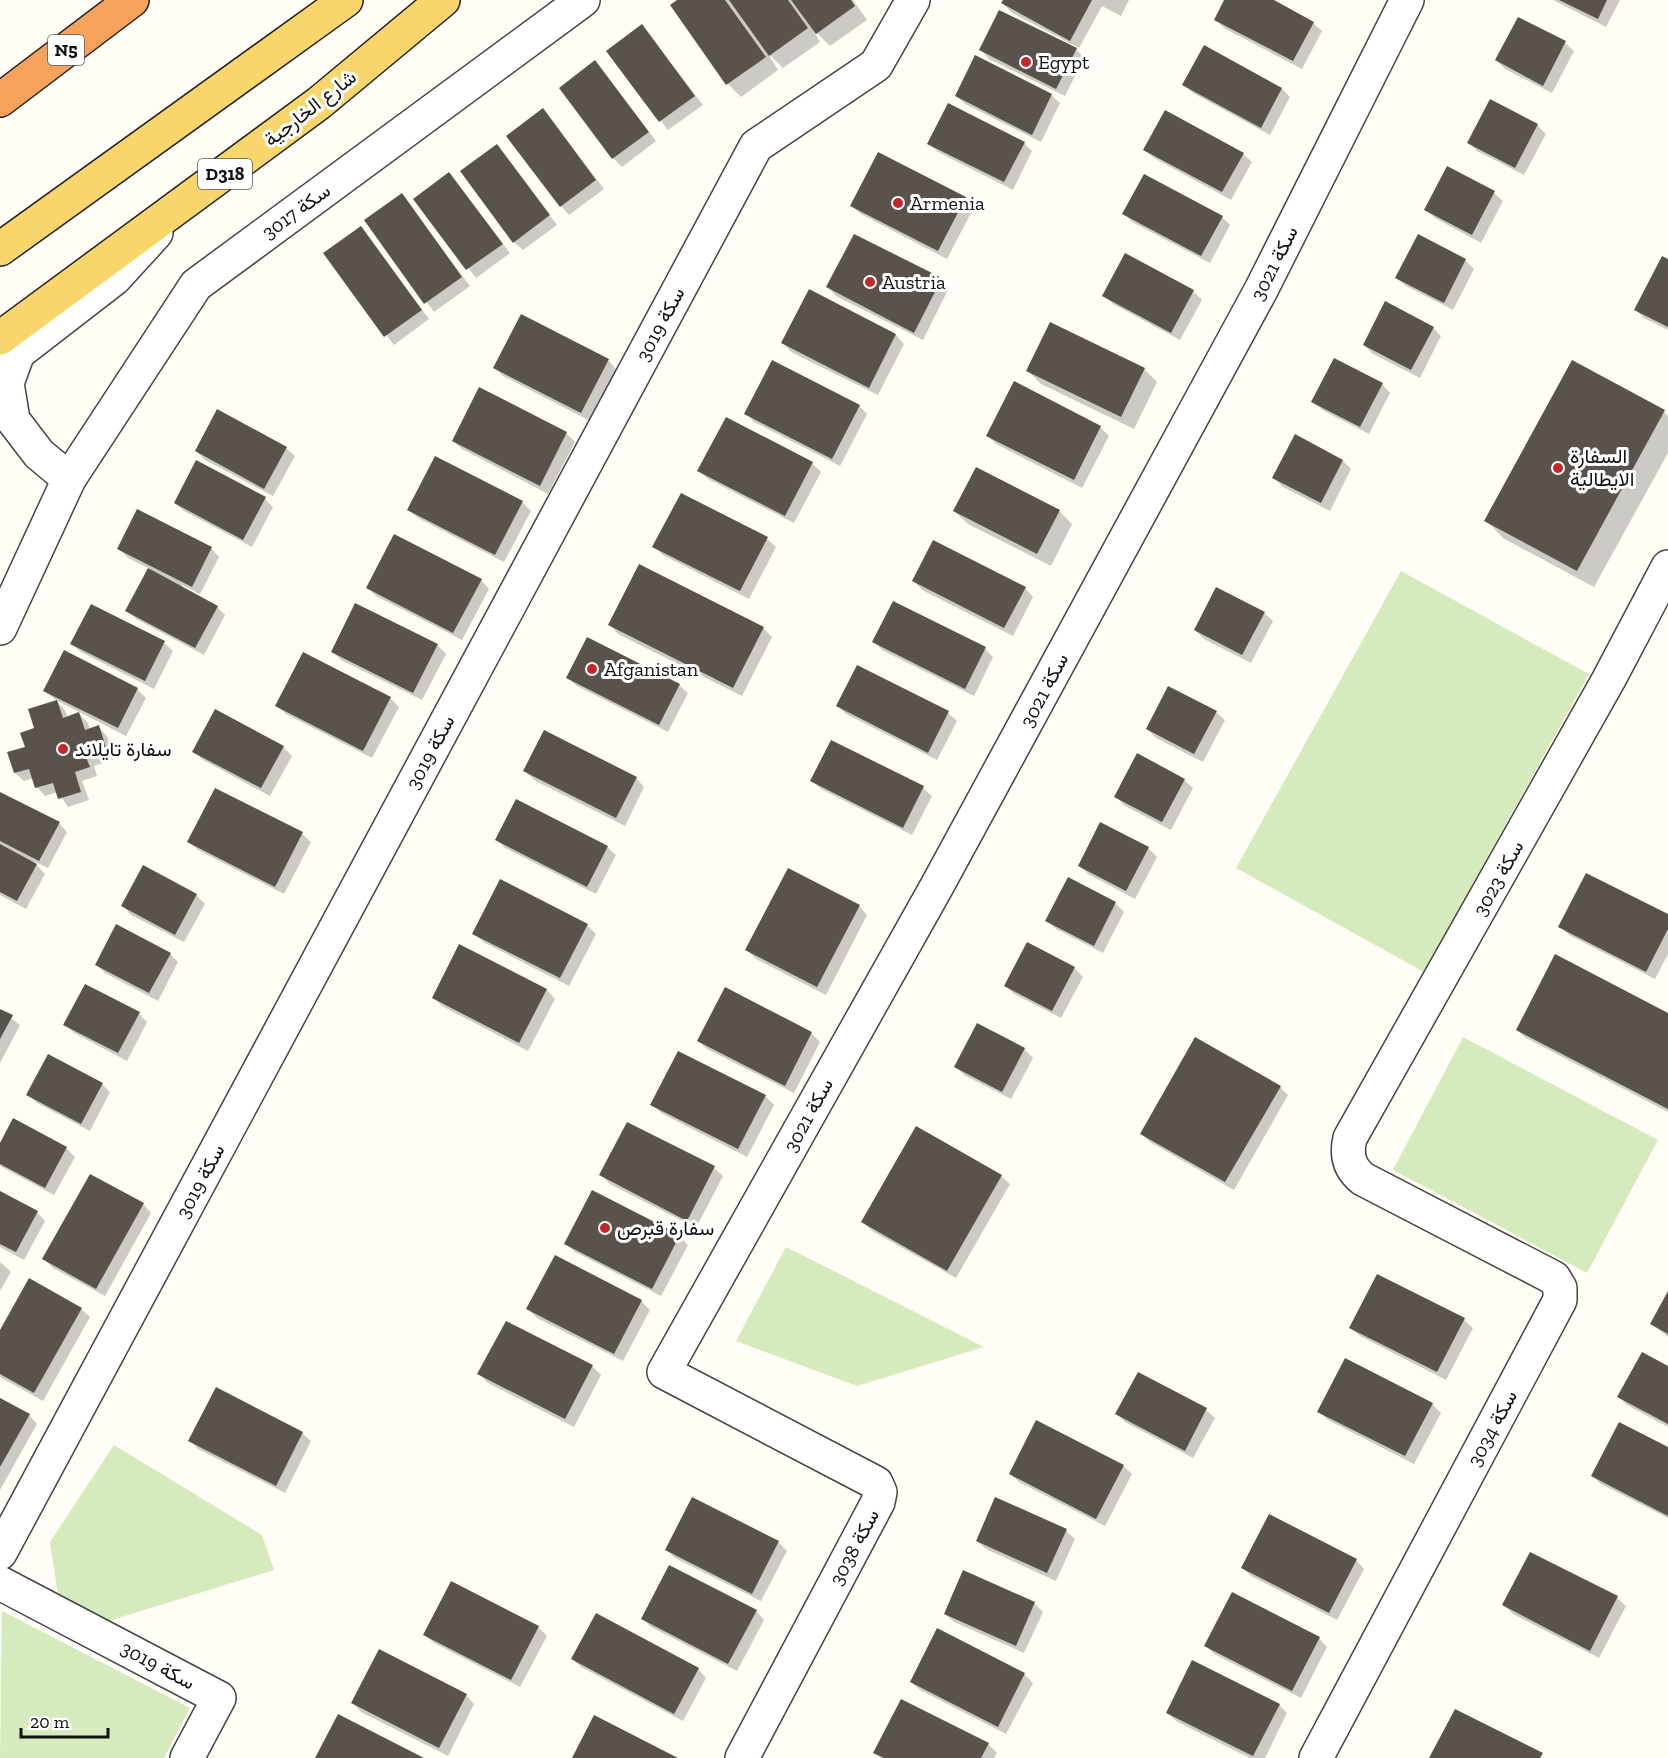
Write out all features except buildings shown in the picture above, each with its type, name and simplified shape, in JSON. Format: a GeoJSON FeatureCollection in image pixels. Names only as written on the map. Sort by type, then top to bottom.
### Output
{"type":"FeatureCollection","features":[{"type":"Feature","properties":{"kind":"highway","name":"N5"},"geometry":{"type":"LineString","coordinates":[[0,99],[132,0]]}},
{"type":"Feature","properties":{"kind":"main road"},"geometry":{"type":"LineString","coordinates":[[0,249],[346,0]]}},
{"type":"Feature","properties":{"kind":"main road","name":"شارع الخارجية"},"geometry":{"type":"LineString","coordinates":[[0,338],[180,208],[319,103],[443,0]]}},
{"type":"Feature","properties":{"kind":"street","name":"سكة 3017"},"geometry":{"type":"LineString","coordinates":[[0,628],[69,479],[196,285],[583,0]]}},
{"type":"Feature","properties":{"kind":"street","name":"سكة 3019"},"geometry":{"type":"LineString","coordinates":[[0,1553],[756,146],[876,65],[913,0]]}},
{"type":"Feature","properties":{"kind":"street","name":"سكة 3021"},"geometry":{"type":"LineString","coordinates":[[664,1372],[937,886],[1261,291],[1407,0]]}},
{"type":"Feature","properties":{"kind":"street"},"geometry":{"type":"LineString","coordinates":[[69,479],[39,454],[14,420],[7,383],[18,353],[115,278],[180,208]]}},
{"type":"Feature","properties":{"kind":"street","name":"سكة 3023"},"geometry":{"type":"LineString","coordinates":[[1371,1184],[1356,1173],[1351,1165],[1348,1156],[1350,1138],[1609,679],[1668,567]]}},
{"type":"Feature","properties":{"kind":"street","name":"سكة 3034"},"geometry":{"type":"LineString","coordinates":[[1316,1758],[1560,1300],[1560,1288],[1554,1278],[1371,1184]]}},
{"type":"Feature","properties":{"kind":"street","name":"سكة 3038"},"geometry":{"type":"LineString","coordinates":[[664,1372],[876,1484],[880,1492],[878,1502],[742,1758]]}},
{"type":"Feature","properties":{"kind":"street","name":"سكة 3019"},"geometry":{"type":"LineString","coordinates":[[0,1583],[219,1698],[187,1758]]}},
{"type":"Feature","properties":{"kind":"green space"},"geometry":{"type":"Polygon","coordinates":[[[1401,571],[1589,674],[1424,972],[1236,868],[1401,571]]]}},
{"type":"Feature","properties":{"kind":"green space"},"geometry":{"type":"Polygon","coordinates":[[[1463,1037],[1658,1140],[1587,1273],[1393,1170],[1463,1037]]]}},
{"type":"Feature","properties":{"kind":"green space"},"geometry":{"type":"Polygon","coordinates":[[[786,1247],[984,1347],[857,1386],[736,1341],[786,1247]]]}},
{"type":"Feature","properties":{"kind":"green space"},"geometry":{"type":"Polygon","coordinates":[[[114,1445],[262,1535],[274,1570],[102,1623],[59,1602],[50,1542],[114,1445]]]}},
{"type":"Feature","properties":{"kind":"green space"},"geometry":{"type":"Polygon","coordinates":[[[2,1611],[190,1708],[164,1758],[0,1758],[2,1611]]]}},
{"type":"Feature","properties":{"kind":"place","name":"Egypt"},"geometry":{"type":"Point","coordinates":[1026,62]}},
{"type":"Feature","properties":{"kind":"place","name":"Armenia"},"geometry":{"type":"Point","coordinates":[898,203]}},
{"type":"Feature","properties":{"kind":"place","name":"Austria"},"geometry":{"type":"Point","coordinates":[870,282]}},
{"type":"Feature","properties":{"kind":"place","name":"السفارة الايطالية"},"geometry":{"type":"Point","coordinates":[1558,468]}},
{"type":"Feature","properties":{"kind":"place","name":"Afganistan"},"geometry":{"type":"Point","coordinates":[592,669]}},
{"type":"Feature","properties":{"kind":"place","name":"سفارة تايلاند"},"geometry":{"type":"Point","coordinates":[63,749]}},
{"type":"Feature","properties":{"kind":"place","name":"سفارة قبرص"},"geometry":{"type":"Point","coordinates":[605,1228]}}]}
